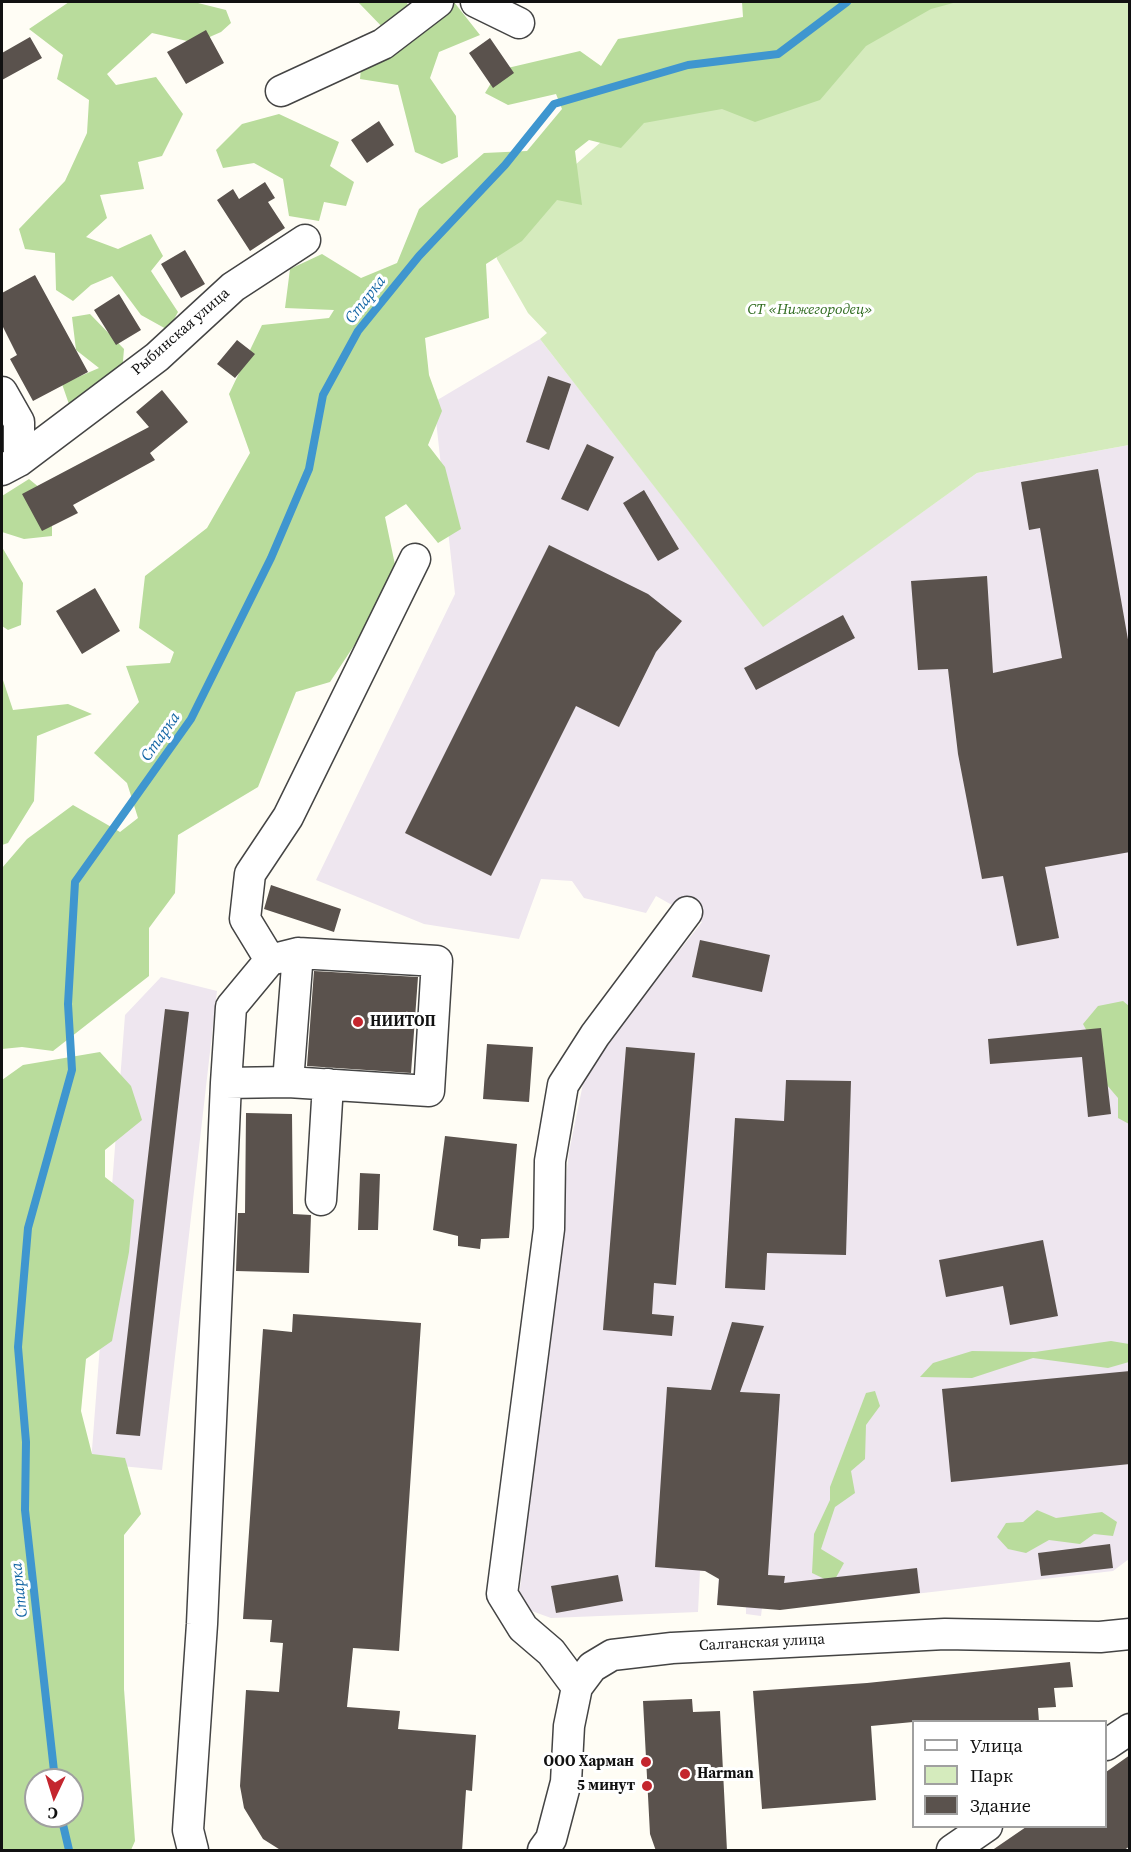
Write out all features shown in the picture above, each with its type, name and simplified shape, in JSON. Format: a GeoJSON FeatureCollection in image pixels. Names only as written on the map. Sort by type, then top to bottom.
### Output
{"type":"FeatureCollection","features":[{"type":"Feature","properties":{"kind":"street"},"geometry":{"type":"LineString","coordinates":[[281,91],[383,45],[438,2]]}},
{"type":"Feature","properties":{"kind":"street"},"geometry":{"type":"LineString","coordinates":[[476,2],[519,23]]}},
{"type":"Feature","properties":{"kind":"street","name":"Рыбинская улица"},"geometry":{"type":"LineString","coordinates":[[10,465],[157,357],[233,286],[305,240]]}},
{"type":"Feature","properties":{"kind":"street"},"geometry":{"type":"LineString","coordinates":[[2,392],[19,422],[10,465]]}},
{"type":"Feature","properties":{"kind":"street"},"geometry":{"type":"LineString","coordinates":[[226,1083],[288,1082],[429,1091],[437,961],[284,956],[245,919],[250,874],[288,818],[415,559]]}},
{"type":"Feature","properties":{"kind":"street"},"geometry":{"type":"LineString","coordinates":[[578,1687],[551,1652],[523,1628],[502,1594],[549,1229],[550,1161],[563,1085],[595,1035],[687,912]]}},
{"type":"Feature","properties":{"kind":"street"},"geometry":{"type":"LineString","coordinates":[[284,956],[288,1082]]}},
{"type":"Feature","properties":{"kind":"street"},"geometry":{"type":"LineString","coordinates":[[193,1851],[188,1830],[202,1624],[231,1007],[284,956]]}},
{"type":"Feature","properties":{"kind":"street"},"geometry":{"type":"LineString","coordinates":[[321,1200],[328,1084]]}},
{"type":"Feature","properties":{"kind":"street","name":"Салганская улица"},"geometry":{"type":"LineString","coordinates":[[543,1851],[550,1839],[566,1782],[569,1726],[578,1687],[592,1667],[612,1655],[672,1647],[945,1634],[1100,1637],[1130,1634]]}},
{"type":"Feature","properties":{"kind":"street"},"geometry":{"type":"LineString","coordinates":[[1107,1744],[1130,1729]]}},
{"type":"Feature","properties":{"kind":"street"},"geometry":{"type":"LineString","coordinates":[[952,1851],[986,1828]]}},
{"type":"Feature","properties":{"kind":"shaded area"},"geometry":{"type":"Polygon","coordinates":[[[540,339],[763,626],[977,473],[1129,445],[1129,1559],[1113,1571],[811,1606],[762,1608],[761,1616],[746,1614],[746,1607],[717,1605],[719,1572],[700,1571],[698,1612],[551,1618],[518,1606],[569,1152],[586,1069],[702,922],[656,896],[646,913],[584,898],[572,881],[541,879],[519,939],[424,924],[316,880],[455,594],[434,402],[540,339]]]}},
{"type":"Feature","properties":{"kind":"shaded area"},"geometry":{"type":"Polygon","coordinates":[[[161,977],[217,991],[162,1470],[91,1463],[125,1015],[161,977]]]}},
{"type":"Feature","properties":{"kind":"green space"},"geometry":{"type":"Polygon","coordinates":[[[69,2],[194,2],[226,10],[231,23],[221,32],[196,43],[152,33],[107,74],[116,85],[156,77],[183,114],[162,156],[138,162],[144,189],[100,195],[107,218],[86,237],[118,249],[151,234],[163,256],[151,271],[178,312],[168,330],[141,315],[112,276],[91,285],[73,301],[56,290],[55,253],[25,249],[19,229],[65,181],[87,133],[89,100],[57,79],[63,55],[29,29],[69,2]]]}},
{"type":"Feature","properties":{"kind":"green space"},"geometry":{"type":"Polygon","coordinates":[[[358,2],[406,2],[409,6],[454,2],[480,35],[439,52],[430,78],[456,116],[458,157],[442,164],[415,152],[398,85],[360,79],[363,47],[389,34],[358,2]]]}},
{"type":"Feature","properties":{"kind":"green space"},"geometry":{"type":"Polygon","coordinates":[[[742,2],[957,2],[931,9],[866,46],[820,100],[755,122],[722,109],[644,123],[621,148],[589,140],[575,151],[582,205],[557,200],[522,241],[486,264],[489,318],[425,338],[429,375],[442,411],[428,445],[445,467],[461,529],[438,543],[406,504],[385,517],[398,579],[330,682],[296,692],[258,787],[178,835],[175,893],[149,928],[149,976],[53,1051],[22,1047],[2,1049],[2,868],[27,839],[73,805],[120,832],[138,818],[127,783],[94,753],[139,702],[126,666],[170,663],[174,652],[139,628],[145,576],[207,528],[250,453],[229,394],[262,325],[329,318],[334,310],[285,308],[290,269],[322,254],[361,278],[397,263],[419,209],[484,153],[527,151],[562,109],[556,94],[508,105],[485,93],[499,70],[580,51],[601,66],[618,39],[743,17],[742,2]]]}},
{"type":"Feature","properties":{"kind":"green space","name":"СТ «Нижегородец»"},"geometry":{"type":"Polygon","coordinates":[[[895,2],[1129,2],[1129,445],[977,473],[763,627],[540,339],[547,333],[528,313],[497,259],[492,239],[629,117],[895,2]]]}},
{"type":"Feature","properties":{"kind":"green space"},"geometry":{"type":"Polygon","coordinates":[[[279,114],[339,142],[330,166],[354,182],[346,206],[324,202],[319,221],[289,216],[283,179],[254,163],[223,168],[216,150],[242,124],[279,114]]]}},
{"type":"Feature","properties":{"kind":"green space"},"geometry":{"type":"Polygon","coordinates":[[[90,314],[124,349],[122,373],[104,377],[108,401],[71,410],[62,384],[99,368],[76,350],[72,317],[90,314]]]}},
{"type":"Feature","properties":{"kind":"green space"},"geometry":{"type":"Polygon","coordinates":[[[29,479],[52,498],[52,536],[24,539],[2,532],[2,496],[29,479]]]}},
{"type":"Feature","properties":{"kind":"green space"},"geometry":{"type":"Polygon","coordinates":[[[2,547],[23,583],[21,625],[8,630],[2,626],[2,547]]]}},
{"type":"Feature","properties":{"kind":"green space"},"geometry":{"type":"Polygon","coordinates":[[[2,677],[13,710],[68,704],[92,714],[37,736],[34,801],[8,843],[2,845],[2,677]]]}},
{"type":"Feature","properties":{"kind":"green space"},"geometry":{"type":"Polygon","coordinates":[[[1123,1001],[1129,1006],[1129,1124],[1118,1118],[1118,1098],[1095,1071],[1099,1053],[1083,1024],[1098,1006],[1123,1001]]]}},
{"type":"Feature","properties":{"kind":"green space"},"geometry":{"type":"Polygon","coordinates":[[[100,1052],[131,1086],[142,1120],[105,1150],[105,1177],[134,1200],[129,1252],[112,1341],[86,1359],[81,1411],[92,1454],[125,1458],[141,1514],[124,1535],[124,1689],[135,1841],[131,1850],[2,1850],[2,1080],[23,1065],[100,1052]]]}},
{"type":"Feature","properties":{"kind":"green space"},"geometry":{"type":"Polygon","coordinates":[[[1111,1341],[1129,1344],[1129,1362],[1108,1368],[1033,1358],[972,1378],[920,1377],[933,1363],[972,1351],[1035,1352],[1111,1341]]]}},
{"type":"Feature","properties":{"kind":"green space"},"geometry":{"type":"Polygon","coordinates":[[[875,1391],[880,1406],[866,1425],[865,1459],[851,1471],[855,1493],[835,1507],[821,1549],[844,1563],[833,1583],[812,1573],[814,1534],[830,1500],[830,1487],[866,1393],[875,1391]]]}},
{"type":"Feature","properties":{"kind":"green space"},"geometry":{"type":"Polygon","coordinates":[[[1037,1510],[1056,1518],[1102,1512],[1117,1522],[1113,1536],[1094,1534],[1080,1544],[1049,1540],[1026,1553],[1008,1549],[997,1537],[1006,1523],[1023,1522],[1037,1510]]]}},
{"type":"Feature","properties":{"kind":"building"},"geometry":{"type":"Polygon","coordinates":[[[206,30],[224,63],[186,84],[167,52],[206,30]]]}},
{"type":"Feature","properties":{"kind":"building"},"geometry":{"type":"Polygon","coordinates":[[[30,37],[42,58],[2,80],[2,53],[30,37]]]}},
{"type":"Feature","properties":{"kind":"building"},"geometry":{"type":"Polygon","coordinates":[[[490,38],[514,73],[493,88],[469,53],[490,38]]]}},
{"type":"Feature","properties":{"kind":"building"},"geometry":{"type":"Polygon","coordinates":[[[379,121],[394,145],[367,163],[351,140],[379,121]]]}},
{"type":"Feature","properties":{"kind":"building"},"geometry":{"type":"Polygon","coordinates":[[[265,182],[275,198],[268,202],[285,228],[250,251],[217,200],[233,189],[239,199],[265,182]]]}},
{"type":"Feature","properties":{"kind":"building"},"geometry":{"type":"Polygon","coordinates":[[[185,250],[205,284],[181,298],[161,264],[185,250]]]}},
{"type":"Feature","properties":{"kind":"building"},"geometry":{"type":"Polygon","coordinates":[[[35,275],[88,372],[33,401],[10,359],[17,355],[2,325],[2,293],[35,275]]]}},
{"type":"Feature","properties":{"kind":"building"},"geometry":{"type":"Polygon","coordinates":[[[119,294],[141,330],[116,345],[94,310],[119,294]]]}},
{"type":"Feature","properties":{"kind":"building"},"geometry":{"type":"Polygon","coordinates":[[[237,340],[255,354],[235,378],[217,364],[237,340]]]}},
{"type":"Feature","properties":{"kind":"building"},"geometry":{"type":"Polygon","coordinates":[[[548,376],[571,384],[549,450],[526,442],[548,376]]]}},
{"type":"Feature","properties":{"kind":"building"},"geometry":{"type":"Polygon","coordinates":[[[162,390],[188,422],[150,453],[155,460],[73,505],[78,513],[42,531],[22,494],[149,427],[136,412],[162,390]]]}},
{"type":"Feature","properties":{"kind":"building"},"geometry":{"type":"Polygon","coordinates":[[[587,444],[614,457],[588,511],[561,499],[587,444]]]}},
{"type":"Feature","properties":{"kind":"building"},"geometry":{"type":"Polygon","coordinates":[[[1098,469],[1130,651],[1130,852],[1045,867],[1059,938],[1017,946],[1003,876],[982,879],[958,754],[948,669],[918,670],[911,581],[987,576],[993,673],[1062,658],[1040,528],[1029,530],[1021,482],[1098,469]]]}},
{"type":"Feature","properties":{"kind":"building"},"geometry":{"type":"Polygon","coordinates":[[[644,490],[679,549],[658,561],[623,503],[644,490]]]}},
{"type":"Feature","properties":{"kind":"building"},"geometry":{"type":"Polygon","coordinates":[[[549,545],[648,594],[682,621],[656,652],[619,727],[576,706],[491,876],[405,833],[549,545]]]}},
{"type":"Feature","properties":{"kind":"building"},"geometry":{"type":"Polygon","coordinates":[[[95,588],[120,631],[82,654],[56,611],[95,588]]]}},
{"type":"Feature","properties":{"kind":"building"},"geometry":{"type":"Polygon","coordinates":[[[843,615],[855,638],[756,690],[744,668],[843,615]]]}},
{"type":"Feature","properties":{"kind":"building"},"geometry":{"type":"Polygon","coordinates":[[[271,885],[341,909],[334,932],[264,909],[271,885]]]}},
{"type":"Feature","properties":{"kind":"building"},"geometry":{"type":"Polygon","coordinates":[[[700,940],[770,955],[762,992],[692,977],[700,940]]]}},
{"type":"Feature","properties":{"kind":"building","name":"НИИТОП"},"geometry":{"type":"Polygon","coordinates":[[[314,971],[418,977],[411,1073],[307,1066],[314,971]]]}},
{"type":"Feature","properties":{"kind":"building"},"geometry":{"type":"Polygon","coordinates":[[[165,1009],[189,1012],[140,1436],[116,1434],[165,1009]]]}},
{"type":"Feature","properties":{"kind":"building"},"geometry":{"type":"Polygon","coordinates":[[[1101,1028],[1111,1114],[1088,1117],[1082,1057],[990,1064],[988,1039],[1101,1028]]]}},
{"type":"Feature","properties":{"kind":"building"},"geometry":{"type":"Polygon","coordinates":[[[487,1044],[533,1047],[529,1102],[483,1099],[487,1044]]]}},
{"type":"Feature","properties":{"kind":"building"},"geometry":{"type":"Polygon","coordinates":[[[626,1047],[695,1053],[676,1285],[654,1283],[652,1314],[674,1316],[672,1336],[603,1330],[626,1047]]]}},
{"type":"Feature","properties":{"kind":"building"},"geometry":{"type":"Polygon","coordinates":[[[786,1080],[851,1081],[846,1255],[767,1253],[765,1290],[725,1288],[735,1118],[784,1121],[786,1080]]]}},
{"type":"Feature","properties":{"kind":"building"},"geometry":{"type":"Polygon","coordinates":[[[246,1113],[292,1114],[293,1214],[311,1215],[309,1273],[236,1271],[238,1213],[245,1213],[246,1113]]]}},
{"type":"Feature","properties":{"kind":"building"},"geometry":{"type":"Polygon","coordinates":[[[445,1136],[517,1144],[509,1238],[481,1239],[480,1249],[458,1246],[458,1236],[433,1230],[445,1136]]]}},
{"type":"Feature","properties":{"kind":"building"},"geometry":{"type":"Polygon","coordinates":[[[360,1173],[380,1174],[378,1230],[358,1230],[360,1173]]]}},
{"type":"Feature","properties":{"kind":"building"},"geometry":{"type":"Polygon","coordinates":[[[1043,1240],[1058,1316],[1010,1325],[1003,1286],[946,1297],[939,1260],[1043,1240]]]}},
{"type":"Feature","properties":{"kind":"building"},"geometry":{"type":"Polygon","coordinates":[[[293,1314],[421,1323],[399,1651],[353,1648],[347,1707],[400,1711],[398,1729],[476,1735],[472,1791],[466,1790],[462,1851],[282,1851],[263,1839],[244,1808],[240,1786],[246,1690],[279,1692],[283,1643],[270,1642],[272,1620],[243,1619],[263,1329],[292,1332],[293,1314]]]}},
{"type":"Feature","properties":{"kind":"building"},"geometry":{"type":"Polygon","coordinates":[[[732,1322],[764,1326],[740,1392],[780,1394],[768,1575],[785,1576],[784,1583],[917,1568],[920,1593],[780,1610],[717,1605],[719,1579],[705,1571],[655,1567],[667,1387],[711,1390],[732,1322]]]}},
{"type":"Feature","properties":{"kind":"building"},"geometry":{"type":"Polygon","coordinates":[[[1130,1371],[1130,1464],[951,1482],[942,1389],[1130,1371]]]}},
{"type":"Feature","properties":{"kind":"building"},"geometry":{"type":"Polygon","coordinates":[[[1110,1544],[1113,1568],[1041,1576],[1038,1553],[1110,1544]]]}},
{"type":"Feature","properties":{"kind":"building"},"geometry":{"type":"Polygon","coordinates":[[[618,1575],[623,1601],[556,1613],[551,1586],[618,1575]]]}},
{"type":"Feature","properties":{"kind":"building"},"geometry":{"type":"Polygon","coordinates":[[[1070,1662],[1073,1687],[1054,1688],[1056,1707],[1038,1708],[1039,1720],[912,1720],[912,1722],[871,1726],[876,1800],[762,1809],[753,1691],[867,1683],[1070,1662]]]}},
{"type":"Feature","properties":{"kind":"building","name":"Harman"},"geometry":{"type":"Polygon","coordinates":[[[692,1699],[693,1712],[720,1711],[727,1851],[656,1851],[650,1834],[643,1701],[692,1699]]]}},
{"type":"Feature","properties":{"kind":"building"},"geometry":{"type":"Polygon","coordinates":[[[1130,1755],[1130,1846],[1123,1851],[991,1851],[1025,1828],[1107,1828],[1107,1771],[1130,1755]]]}},
{"type":"Feature","properties":{"kind":"waterway","name":"Старка"},"geometry":{"type":"LineString","coordinates":[[54,1768],[25,1510],[26,1442],[18,1347],[28,1228],[72,1070],[68,1004],[75,882],[191,719],[271,558],[309,469],[323,395],[358,331],[419,256],[505,165],[554,104],[688,65],[778,54],[847,2]]}},
{"type":"Feature","properties":{"kind":"waterway","name":"Старка"},"geometry":{"type":"LineString","coordinates":[[64,1828],[69,1850]]}},
{"type":"Feature","properties":{"kind":"place","name":"НИИТОП"},"geometry":{"type":"Point","coordinates":[358,1022]}},
{"type":"Feature","properties":{"kind":"place","name":"ООО Харман"},"geometry":{"type":"Point","coordinates":[646,1762]}},
{"type":"Feature","properties":{"kind":"place","name":"Harman"},"geometry":{"type":"Point","coordinates":[685,1774]}},
{"type":"Feature","properties":{"kind":"place","name":"5 минут"},"geometry":{"type":"Point","coordinates":[647,1786]}}]}
